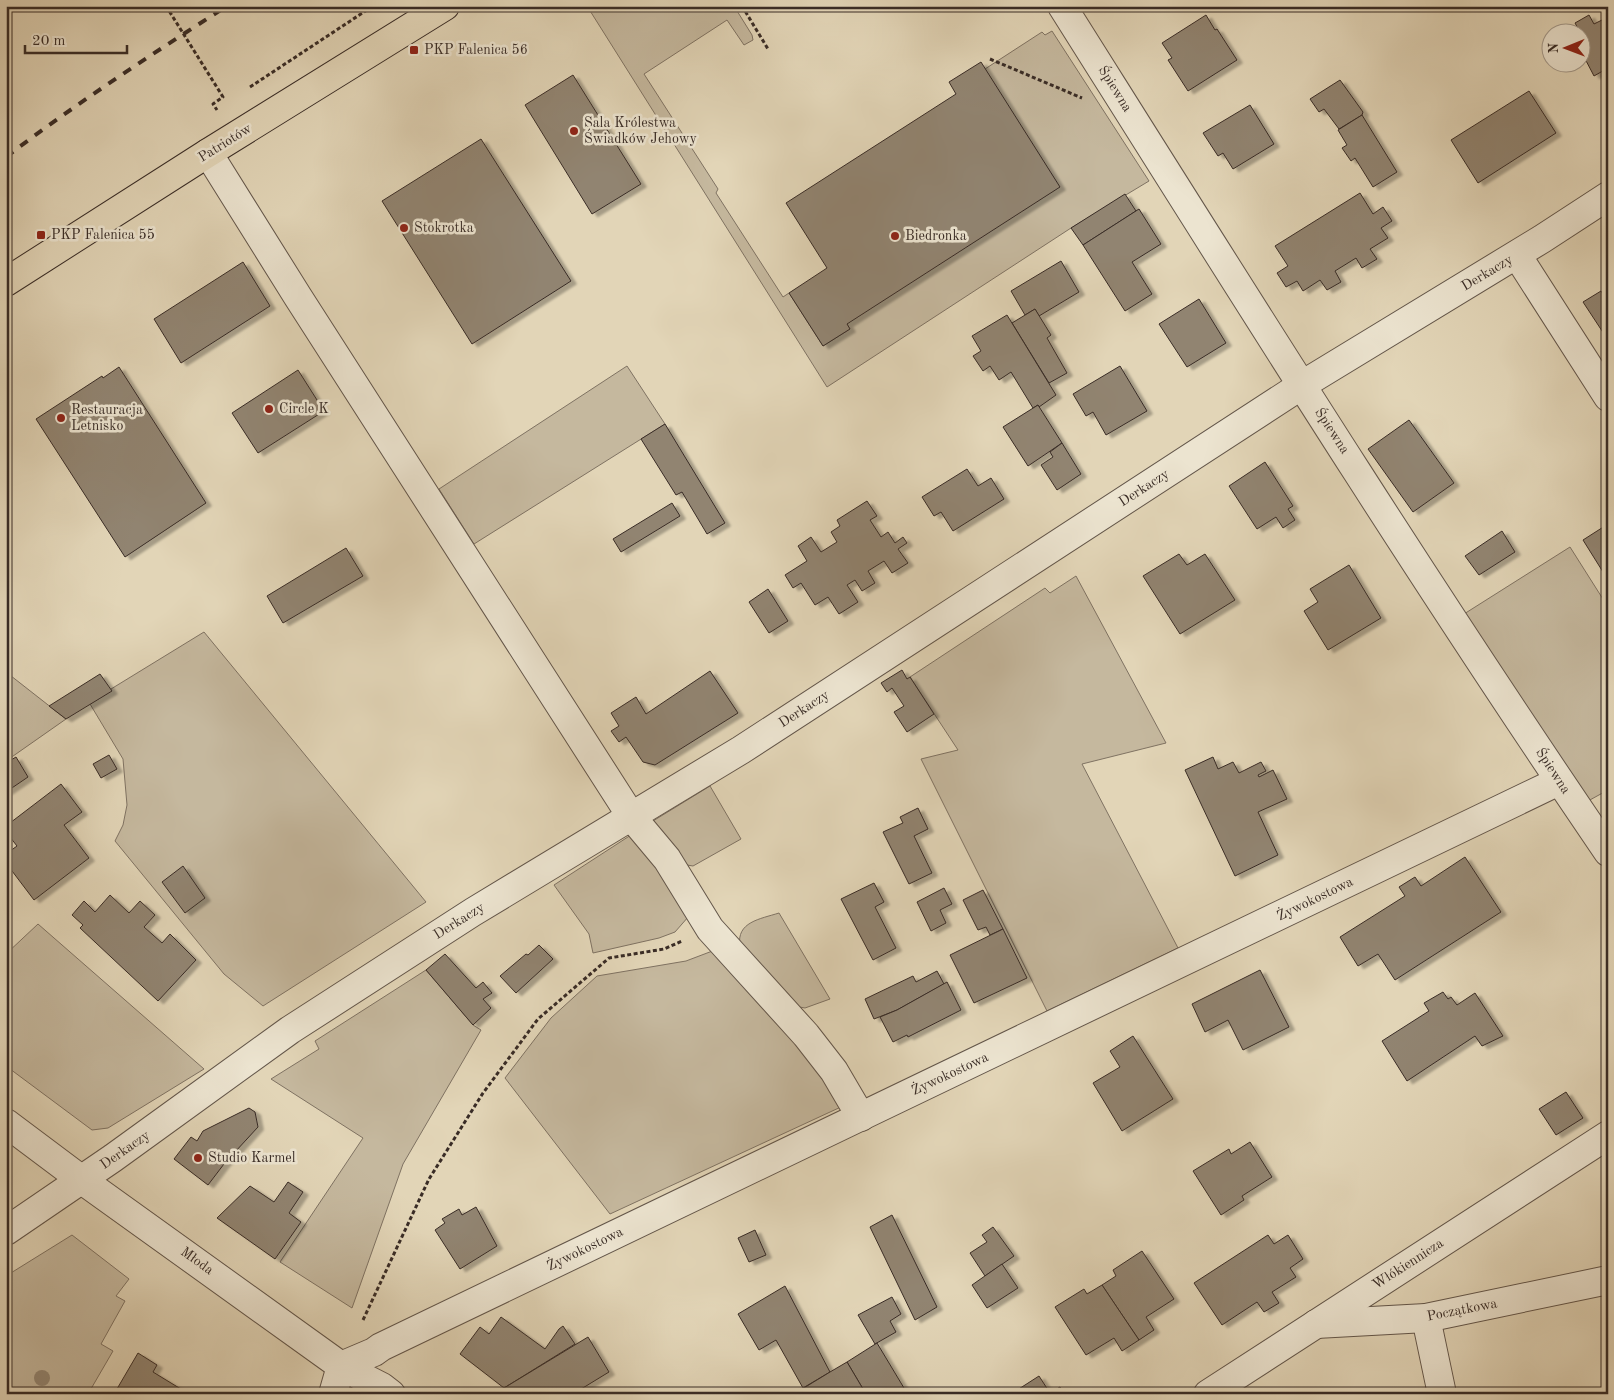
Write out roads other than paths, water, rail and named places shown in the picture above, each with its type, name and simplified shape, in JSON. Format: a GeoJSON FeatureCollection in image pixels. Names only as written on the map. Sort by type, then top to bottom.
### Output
{"type":"FeatureCollection","features":[{"type":"Feature","properties":{"kind":"main road","name":"Patriotów"},"geometry":{"type":"LineString","coordinates":[[6,282],[208,153],[445,6]]}},
{"type":"Feature","properties":{"kind":"street","name":"Śpiewna"},"geometry":{"type":"LineString","coordinates":[[1062,6],[1302,385],[1608,852]]}},
{"type":"Feature","properties":{"kind":"street"},"geometry":{"type":"LineString","coordinates":[[208,153],[298,297],[631,816],[667,859],[710,929],[812,1042],[834,1071],[861,1117]]}},
{"type":"Feature","properties":{"kind":"street","name":"Derkaczy"},"geometry":{"type":"LineString","coordinates":[[6,1231],[82,1180],[290,1030],[473,912],[749,744],[1302,385],[1517,255],[1608,196]]}},
{"type":"Feature","properties":{"kind":"street"},"geometry":{"type":"LineString","coordinates":[[1517,255],[1608,397]]}},
{"type":"Feature","properties":{"kind":"street","name":"Żywokostowa"},"geometry":{"type":"LineString","coordinates":[[341,1366],[374,1352],[1560,781]]}},
{"type":"Feature","properties":{"kind":"street","name":"Młoda"},"geometry":{"type":"LineString","coordinates":[[6,1122],[82,1180],[341,1366],[382,1386],[391,1394]]}},
{"type":"Feature","properties":{"kind":"street","name":"Włókiennicza"},"geometry":{"type":"LineString","coordinates":[[1208,1394],[1608,1135]]}},
{"type":"Feature","properties":{"kind":"street","name":"Początkowa"},"geometry":{"type":"LineString","coordinates":[[1315,1324],[1426,1318],[1608,1280]]}},
{"type":"Feature","properties":{"kind":"street"},"geometry":{"type":"LineString","coordinates":[[1426,1318],[1442,1394]]}},
{"type":"Feature","properties":{"kind":"street"},"geometry":{"type":"LineString","coordinates":[[333,1394],[341,1366]]}},
{"type":"Feature","properties":{"kind":"railway"},"geometry":{"type":"LineString","coordinates":[[6,157],[115,79],[227,6]]}},
{"type":"Feature","properties":{"kind":"place","name":"PKP Falenica 56"},"geometry":{"type":"Point","coordinates":[414,50]}},
{"type":"Feature","properties":{"kind":"place","name":"Sala Królestwa Świadków Jehowy"},"geometry":{"type":"Point","coordinates":[574,131]}},
{"type":"Feature","properties":{"kind":"place","name":"Stokrotka"},"geometry":{"type":"Point","coordinates":[404,228]}},
{"type":"Feature","properties":{"kind":"place","name":"PKP Falenica 55"},"geometry":{"type":"Point","coordinates":[41,235]}},
{"type":"Feature","properties":{"kind":"place","name":"Biedronka"},"geometry":{"type":"Point","coordinates":[895,236]}},
{"type":"Feature","properties":{"kind":"place","name":"Circle K"},"geometry":{"type":"Point","coordinates":[269,409]}},
{"type":"Feature","properties":{"kind":"place","name":"Restauracja Letnisko"},"geometry":{"type":"Point","coordinates":[61,418]}},
{"type":"Feature","properties":{"kind":"place","name":"Studio Karmel"},"geometry":{"type":"Point","coordinates":[198,1158]}}]}
